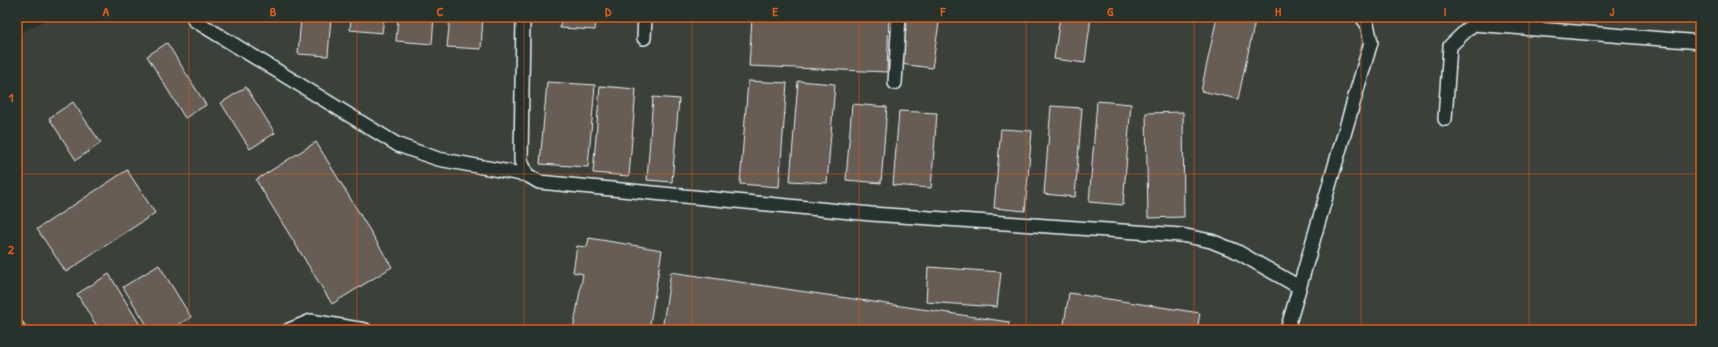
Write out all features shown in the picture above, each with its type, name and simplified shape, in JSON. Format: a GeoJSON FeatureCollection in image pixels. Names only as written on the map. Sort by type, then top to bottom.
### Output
{"type":"FeatureCollection","features":[{"type":"Feature","properties":{"kind":"lane"},"geometry":{"type":"LineString","coordinates":[[523,17],[520,146],[521,161],[527,175]]}},
{"type":"Feature","properties":{"kind":"lane"},"geometry":{"type":"LineString","coordinates":[[644,38],[645,17]]}},
{"type":"Feature","properties":{"kind":"lane"},"geometry":{"type":"LineString","coordinates":[[895,83],[899,17]]}},
{"type":"Feature","properties":{"kind":"lane"},"geometry":{"type":"LineString","coordinates":[[1287,330],[1371,42],[1366,24],[1362,17]]}},
{"type":"Feature","properties":{"kind":"lane"},"geometry":{"type":"LineString","coordinates":[[194,20],[398,145],[438,159],[527,175],[539,182],[855,212],[1181,235],[1211,241],[1236,251],[1299,287]]}},
{"type":"Feature","properties":{"kind":"lane"},"geometry":{"type":"LineString","coordinates":[[1445,120],[1450,46],[1472,24],[1701,42]]}},
{"type":"Feature","properties":{"kind":"lane"},"geometry":{"type":"LineString","coordinates":[[289,330],[311,321],[365,330]]}},
{"type":"Feature","properties":{"kind":"shaded area"},"geometry":{"type":"Polygon","coordinates":[[[51,17],[1701,17],[1701,330],[17,330],[17,35],[51,17]]]}},
{"type":"Feature","properties":{"kind":"building"},"geometry":{"type":"Polygon","coordinates":[[[301,17],[331,17],[328,56],[298,54],[301,17]]]}},
{"type":"Feature","properties":{"kind":"building"},"geometry":{"type":"Polygon","coordinates":[[[351,17],[384,17],[382,33],[350,30],[351,17]]]}},
{"type":"Feature","properties":{"kind":"building"},"geometry":{"type":"Polygon","coordinates":[[[398,17],[434,17],[432,44],[396,41],[398,17]]]}},
{"type":"Feature","properties":{"kind":"building"},"geometry":{"type":"Polygon","coordinates":[[[450,17],[483,17],[481,49],[447,47],[450,17]]]}},
{"type":"Feature","properties":{"kind":"building"},"geometry":{"type":"Polygon","coordinates":[[[561,17],[596,17],[595,30],[560,28],[561,17]]]}},
{"type":"Feature","properties":{"kind":"building"},"geometry":{"type":"Polygon","coordinates":[[[752,17],[889,17],[887,72],[749,66],[752,17]]]}},
{"type":"Feature","properties":{"kind":"building"},"geometry":{"type":"Polygon","coordinates":[[[907,17],[940,17],[932,68],[900,64],[907,17]]]}},
{"type":"Feature","properties":{"kind":"building"},"geometry":{"type":"Polygon","coordinates":[[[1060,17],[1091,17],[1085,63],[1054,59],[1060,17]]]}},
{"type":"Feature","properties":{"kind":"building"},"geometry":{"type":"Polygon","coordinates":[[[1217,17],[1234,17],[1255,21],[1238,99],[1201,91],[1217,17]]]}},
{"type":"Feature","properties":{"kind":"building"},"geometry":{"type":"Polygon","coordinates":[[[167,43],[206,105],[185,118],[147,56],[167,43]]]}},
{"type":"Feature","properties":{"kind":"building"},"geometry":{"type":"Polygon","coordinates":[[[748,81],[787,83],[779,187],[740,184],[748,81]]]}},
{"type":"Feature","properties":{"kind":"building"},"geometry":{"type":"Polygon","coordinates":[[[798,81],[835,84],[827,183],[790,181],[798,81]]]}},
{"type":"Feature","properties":{"kind":"building"},"geometry":{"type":"Polygon","coordinates":[[[547,82],[595,85],[588,167],[540,164],[547,82]]]}},
{"type":"Feature","properties":{"kind":"building"},"geometry":{"type":"Polygon","coordinates":[[[600,86],[636,89],[629,176],[593,173],[600,86]]]}},
{"type":"Feature","properties":{"kind":"building"},"geometry":{"type":"Polygon","coordinates":[[[246,87],[275,133],[250,149],[221,103],[246,87]]]}},
{"type":"Feature","properties":{"kind":"building"},"geometry":{"type":"Polygon","coordinates":[[[653,97],[679,99],[672,182],[647,180],[653,97]]]}},
{"type":"Feature","properties":{"kind":"building"},"geometry":{"type":"Polygon","coordinates":[[[1097,101],[1131,104],[1123,205],[1089,202],[1097,101]]]}},
{"type":"Feature","properties":{"kind":"building"},"geometry":{"type":"Polygon","coordinates":[[[73,102],[101,143],[76,160],[49,118],[73,102]]]}},
{"type":"Feature","properties":{"kind":"building"},"geometry":{"type":"Polygon","coordinates":[[[852,104],[887,107],[881,183],[846,180],[852,104]]]}},
{"type":"Feature","properties":{"kind":"building"},"geometry":{"type":"Polygon","coordinates":[[[1051,106],[1082,108],[1075,197],[1044,194],[1051,106]]]}},
{"type":"Feature","properties":{"kind":"building"},"geometry":{"type":"Polygon","coordinates":[[[899,111],[937,113],[931,188],[893,185],[899,111]]]}},
{"type":"Feature","properties":{"kind":"building"},"geometry":{"type":"Polygon","coordinates":[[[1183,112],[1184,217],[1148,218],[1146,113],[1183,112]]]}},
{"type":"Feature","properties":{"kind":"building"},"geometry":{"type":"Polygon","coordinates":[[[1001,129],[1032,131],[1025,211],[994,208],[1001,129]]]}},
{"type":"Feature","properties":{"kind":"building"},"geometry":{"type":"Polygon","coordinates":[[[316,142],[392,267],[332,304],[256,180],[316,142]]]}},
{"type":"Feature","properties":{"kind":"building"},"geometry":{"type":"Polygon","coordinates":[[[127,170],[155,213],[66,272],[37,229],[127,170]]]}},
{"type":"Feature","properties":{"kind":"building"},"geometry":{"type":"Polygon","coordinates":[[[589,238],[662,250],[649,330],[573,330],[583,274],[573,272],[577,246],[587,247],[589,238]]]}},
{"type":"Feature","properties":{"kind":"building"},"geometry":{"type":"Polygon","coordinates":[[[159,265],[191,317],[170,330],[150,330],[123,287],[159,265]]]}},
{"type":"Feature","properties":{"kind":"building"},"geometry":{"type":"Polygon","coordinates":[[[928,267],[1001,272],[997,307],[926,302],[928,267]]]}},
{"type":"Feature","properties":{"kind":"building"},"geometry":{"type":"Polygon","coordinates":[[[671,272],[1009,322],[1008,330],[662,330],[671,272]]]}},
{"type":"Feature","properties":{"kind":"building"},"geometry":{"type":"Polygon","coordinates":[[[109,274],[143,330],[99,330],[77,294],[109,274]]]}},
{"type":"Feature","properties":{"kind":"building"},"geometry":{"type":"Polygon","coordinates":[[[1069,293],[1200,313],[1197,330],[1063,330],[1069,293]]]}}]}
